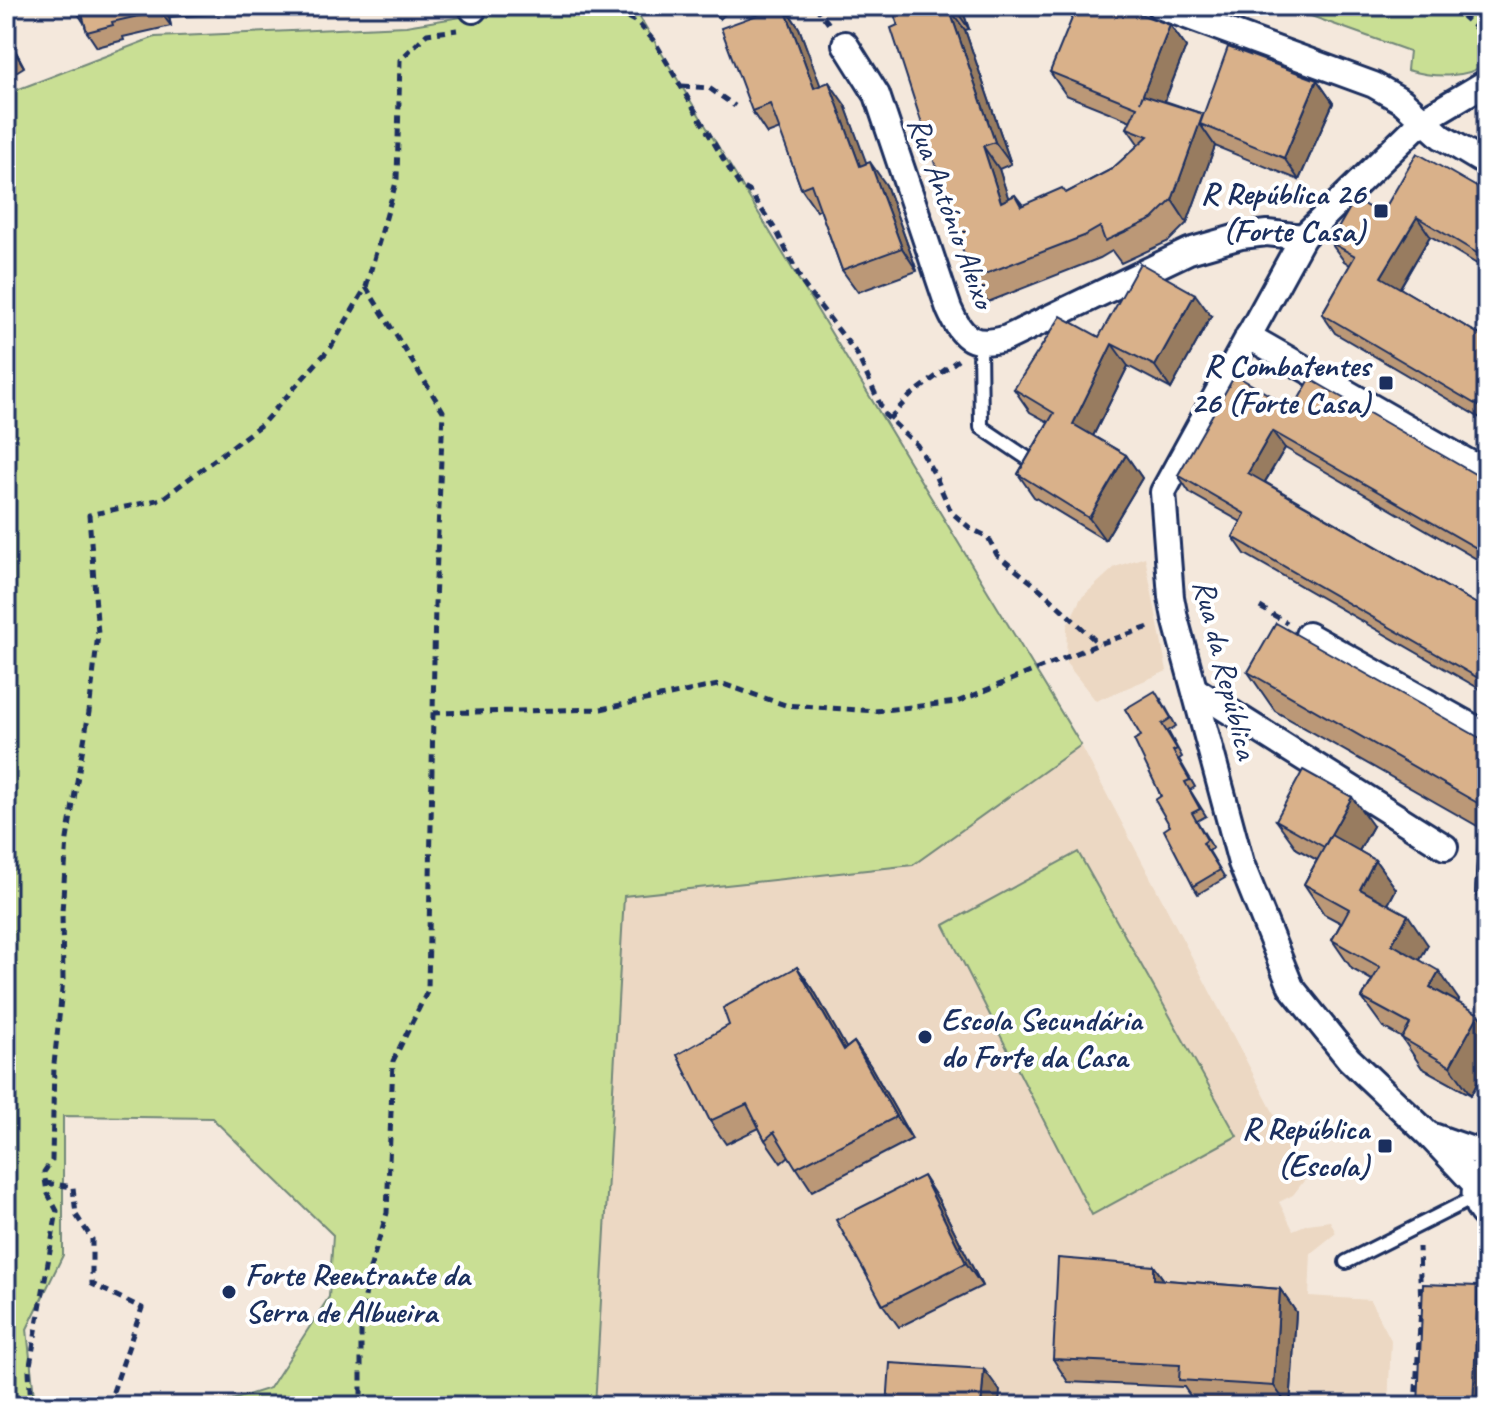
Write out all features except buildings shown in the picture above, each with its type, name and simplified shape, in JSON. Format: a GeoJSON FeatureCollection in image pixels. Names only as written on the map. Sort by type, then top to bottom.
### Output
{"type":"FeatureCollection","features":[{"type":"Feature","properties":{"kind":"street"},"geometry":{"type":"LineString","coordinates":[[1159,6],[1374,85],[1402,101],[1442,137],[1487,164]]}},
{"type":"Feature","properties":{"kind":"street","name":"Rua António Aleixo"},"geometry":{"type":"LineString","coordinates":[[845,44],[877,95],[952,317],[966,337],[980,343],[1007,338],[1189,251],[1241,236],[1267,233],[1303,237]]}},
{"type":"Feature","properties":{"kind":"street","name":"Rua da República"},"geometry":{"type":"LineString","coordinates":[[1481,1191],[1428,1134],[1349,1059],[1291,987],[1241,863],[1175,618],[1163,492],[1303,237],[1423,120],[1487,82]]}},
{"type":"Feature","properties":{"kind":"street"},"geometry":{"type":"LineString","coordinates":[[1248,336],[1487,473]]}},
{"type":"Feature","properties":{"kind":"street"},"geometry":{"type":"LineString","coordinates":[[1308,635],[1487,735]]}},
{"type":"Feature","properties":{"kind":"street"},"geometry":{"type":"LineString","coordinates":[[1197,691],[1445,847]]}},
{"type":"Feature","properties":{"kind":"street","name":"Rua da República"},"geometry":{"type":"LineString","coordinates":[[1428,1134],[1487,1155]]}},
{"type":"Feature","properties":{"kind":"lane"},"geometry":{"type":"LineString","coordinates":[[980,343],[981,427],[1036,464]]}},
{"type":"Feature","properties":{"kind":"lane"},"geometry":{"type":"LineString","coordinates":[[1346,1262],[1481,1191]]}},
{"type":"Feature","properties":{"kind":"path"},"geometry":{"type":"LineString","coordinates":[[622,6],[623,15],[638,23],[655,42],[740,186],[749,191],[777,232],[803,284],[857,354],[872,390],[889,419],[917,445],[935,475],[951,512],[970,528],[988,537],[997,555],[1040,589],[1099,644]]}},
{"type":"Feature","properties":{"kind":"path"},"geometry":{"type":"LineString","coordinates":[[1451,6],[1487,38]]}},
{"type":"Feature","properties":{"kind":"path"},"geometry":{"type":"LineString","coordinates":[[31,1406],[29,1371],[57,1211],[44,1172],[52,1160],[54,1064],[63,980],[62,912],[67,839],[89,712],[98,634],[89,515],[162,499],[262,424],[331,347],[366,287],[397,179],[400,60],[427,34],[467,28],[472,8]]}},
{"type":"Feature","properties":{"kind":"path"},"geometry":{"type":"LineString","coordinates":[[682,86],[709,88],[735,106]]}},
{"type":"Feature","properties":{"kind":"path"},"geometry":{"type":"LineString","coordinates":[[359,1406],[361,1327],[368,1275],[387,1213],[393,1061],[428,990],[435,604],[443,411],[366,287]]}},
{"type":"Feature","properties":{"kind":"path"},"geometry":{"type":"LineString","coordinates":[[889,419],[910,396],[980,343]]}},
{"type":"Feature","properties":{"kind":"path"},"geometry":{"type":"LineString","coordinates":[[433,713],[601,709],[723,684],[785,705],[875,711],[957,702],[1099,644],[1175,618]]}},
{"type":"Feature","properties":{"kind":"path"},"geometry":{"type":"LineString","coordinates":[[46,1183],[73,1187],[76,1215],[92,1239],[92,1284],[142,1308],[108,1406]]}},
{"type":"Feature","properties":{"kind":"path"},"geometry":{"type":"LineString","coordinates":[[1415,1406],[1421,1308],[1418,1226]]}},
{"type":"Feature","properties":{"kind":"shaded area"},"geometry":{"type":"Polygon","coordinates":[[[1145,557],[1167,671],[1096,701],[1066,663],[1067,626],[1081,598],[1115,567],[1145,557]]]}},
{"type":"Feature","properties":{"kind":"shaded area","name":"Escola Secundária do Forte da Casa"},"geometry":{"type":"Polygon","coordinates":[[[1081,745],[1307,1177],[1293,1195],[1279,1202],[1293,1230],[1330,1221],[1336,1233],[1311,1253],[1309,1296],[1370,1300],[1391,1340],[1388,1406],[595,1406],[624,896],[913,864],[1081,745]]]}},
{"type":"Feature","properties":{"kind":"green space"},"geometry":{"type":"Polygon","coordinates":[[[510,6],[633,6],[1081,745],[913,865],[624,896],[595,1406],[213,1406],[270,1388],[329,1297],[333,1235],[212,1118],[63,1116],[63,1255],[27,1329],[35,1406],[6,1406],[6,94],[155,37],[406,26],[510,9],[510,6]]]}},
{"type":"Feature","properties":{"kind":"green space"},"geometry":{"type":"Polygon","coordinates":[[[1283,6],[1487,6],[1487,63],[1469,72],[1448,76],[1407,70],[1409,51],[1283,6]]]}},
{"type":"Feature","properties":{"kind":"green space"},"geometry":{"type":"Polygon","coordinates":[[[1078,852],[1237,1136],[1092,1215],[944,925],[1078,852]]]}},
{"type":"Feature","properties":{"kind":"place","name":"R República 26 (Forte Casa)"},"geometry":{"type":"Point","coordinates":[1381,211]}},
{"type":"Feature","properties":{"kind":"place","name":"R Combatentes 26 (Forte Casa)"},"geometry":{"type":"Point","coordinates":[1386,383]}},
{"type":"Feature","properties":{"kind":"place","name":"Escola Secundária do Forte da Casa"},"geometry":{"type":"Point","coordinates":[925,1037]}},
{"type":"Feature","properties":{"kind":"place","name":"R República (Escola)"},"geometry":{"type":"Point","coordinates":[1385,1146]}},
{"type":"Feature","properties":{"kind":"place","name":"Forte Reentrante da Serra de Albueira"},"geometry":{"type":"Point","coordinates":[229,1292]}}]}
